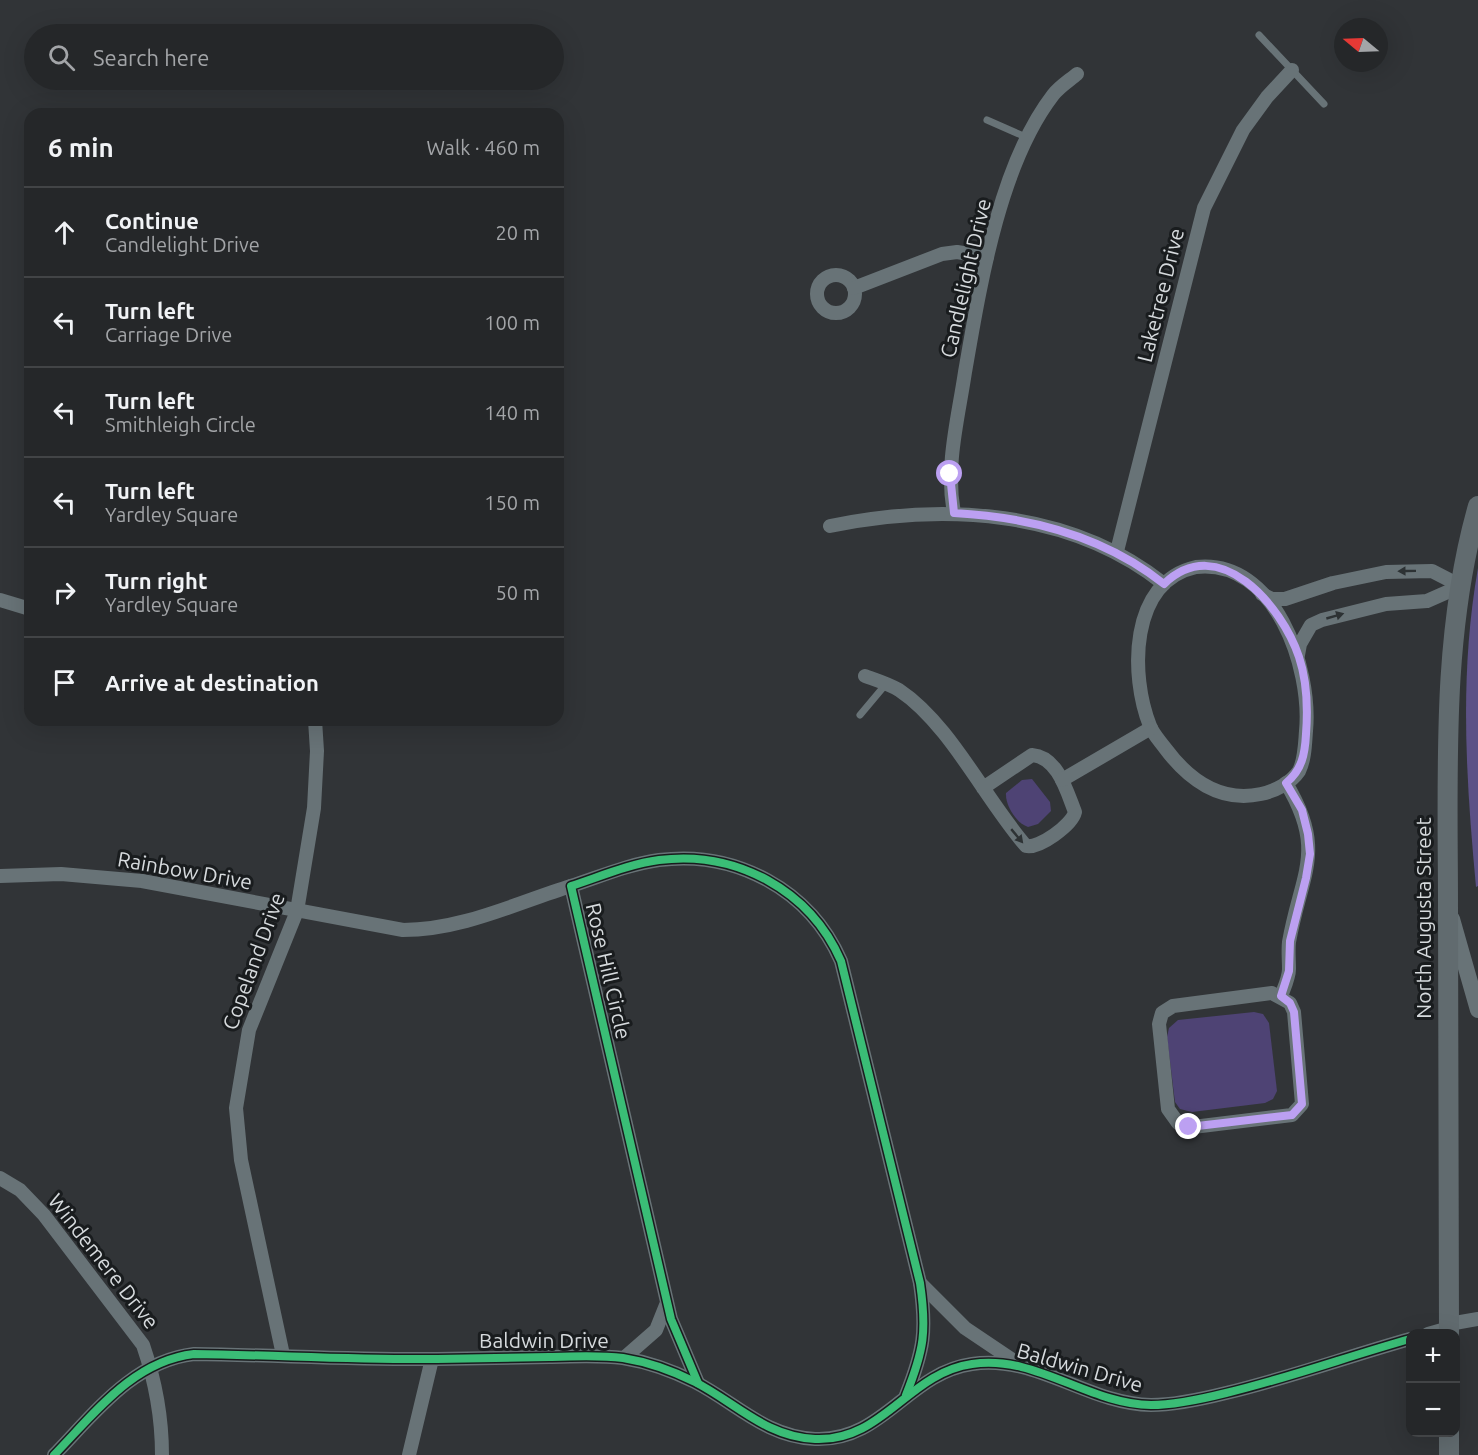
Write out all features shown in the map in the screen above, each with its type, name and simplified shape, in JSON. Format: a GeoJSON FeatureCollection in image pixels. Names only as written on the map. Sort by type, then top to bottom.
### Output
{"type":"FeatureCollection","features":[{"type":"Feature","properties":{"kind":"main road","name":"North Augusta Street"},"geometry":{"type":"LineString","coordinates":[[1449,1328],[1449,698],[1461,586],[1478,506]]}},
{"type":"Feature","properties":{"kind":"main road"},"geometry":{"type":"LineString","coordinates":[[1449,1437],[1449,1455]]}},
{"type":"Feature","properties":{"kind":"street","name":"Laketree Drive"},"geometry":{"type":"LineString","coordinates":[[1117,551],[1204,208],[1243,130],[1267,97],[1292,70]]}},
{"type":"Feature","properties":{"kind":"street","name":"Candlelight Drive"},"geometry":{"type":"LineString","coordinates":[[954,513],[950,492],[952,455],[987,257],[1008,187],[1028,138],[1054,93],[1077,74]]}},
{"type":"Feature","properties":{"kind":"street"},"geometry":{"type":"LineString","coordinates":[[854,288],[942,254],[957,252],[987,257]]}},
{"type":"Feature","properties":{"kind":"street"},"geometry":{"type":"LineString","coordinates":[[830,526],[912,514],[954,513],[1031,523],[1078,536],[1117,551],[1164,584]]}},
{"type":"Feature","properties":{"kind":"street"},"geometry":{"type":"LineString","coordinates":[[1262,593],[1285,625],[1298,655],[1307,703],[1306,741],[1300,768],[1286,783],[1272,791],[1256,795],[1232,795],[1218,792],[1198,782],[1183,770],[1151,728],[1138,683],[1138,647],[1148,612],[1164,584],[1190,568],[1212,567],[1238,576],[1272,598],[1286,599],[1333,583],[1386,572],[1432,571],[1461,586]]}},
{"type":"Feature","properties":{"kind":"street"},"geometry":{"type":"LineString","coordinates":[[1298,655],[1300,644],[1311,625],[1322,620],[1386,603],[1427,601],[1461,586]]}},
{"type":"Feature","properties":{"kind":"street"},"geometry":{"type":"LineString","coordinates":[[0,600],[24,607]]}},
{"type":"Feature","properties":{"kind":"street"},"geometry":{"type":"LineString","coordinates":[[865,676],[886,684],[909,698],[932,720],[1006,823],[1030,848],[1072,821],[1075,812],[1062,780],[1048,761],[1032,755],[982,788]]}},
{"type":"Feature","properties":{"kind":"street","name":"Copeland Drive"},"geometry":{"type":"LineString","coordinates":[[283,1355],[241,1160],[236,1108],[249,1030],[297,911],[314,808],[318,751],[316,726]]}},
{"type":"Feature","properties":{"kind":"street"},"geometry":{"type":"LineString","coordinates":[[1062,780],[1151,728]]}},
{"type":"Feature","properties":{"kind":"street"},"geometry":{"type":"LineString","coordinates":[[1281,996],[1289,971],[1290,941],[1310,854],[1302,810],[1286,783]]}},
{"type":"Feature","properties":{"kind":"street","name":"Rose Hill Circle"},"geometry":{"type":"LineString","coordinates":[[698,1383],[671,1319],[571,886],[648,862],[672,859],[701,860],[764,877],[791,894],[814,916],[835,948],[844,970],[920,1282],[925,1319],[924,1338],[920,1360],[906,1395]]}},
{"type":"Feature","properties":{"kind":"street","name":"Rainbow Drive"},"geometry":{"type":"LineString","coordinates":[[0,876],[61,874],[142,881],[382,928],[424,930],[459,923],[571,886]]}},
{"type":"Feature","properties":{"kind":"street"},"geometry":{"type":"LineString","coordinates":[[1448,906],[1478,1010]]}},
{"type":"Feature","properties":{"kind":"street"},"geometry":{"type":"LineString","coordinates":[[1257,994],[1281,996],[1290,1003],[1294,1012],[1302,1104],[1292,1115],[1193,1127],[1178,1123],[1168,1107],[1159,1032],[1159,1020],[1162,1013],[1173,1006],[1257,994]]}},
{"type":"Feature","properties":{"kind":"street","name":"Windemere Drive"},"geometry":{"type":"LineString","coordinates":[[0,1178],[20,1190],[44,1215],[143,1344],[162,1425],[162,1455]]}},
{"type":"Feature","properties":{"kind":"street"},"geometry":{"type":"LineString","coordinates":[[920,1282],[965,1328],[1019,1364]]}},
{"type":"Feature","properties":{"kind":"street"},"geometry":{"type":"LineString","coordinates":[[624,1359],[656,1330],[665,1311],[667,1299]]}},
{"type":"Feature","properties":{"kind":"street"},"geometry":{"type":"LineString","coordinates":[[1449,1328],[1478,1319]]}},
{"type":"Feature","properties":{"kind":"street","name":"Baldwin Drive"},"geometry":{"type":"LineString","coordinates":[[54,1455],[116,1391],[150,1367],[175,1357],[194,1354],[432,1359],[582,1356],[624,1359],[655,1366],[698,1383],[771,1429],[802,1438],[819,1439],[836,1438],[858,1431],[879,1420],[906,1395],[940,1372],[976,1363],[1019,1364],[1069,1385],[1126,1402],[1151,1405],[1182,1402],[1262,1384],[1406,1339]]}},
{"type":"Feature","properties":{"kind":"street"},"geometry":{"type":"LineString","coordinates":[[409,1455],[432,1359]]}},
{"type":"Feature","properties":{"kind":"lane"},"geometry":{"type":"LineString","coordinates":[[1259,35],[1324,104]]}},
{"type":"Feature","properties":{"kind":"lane"},"geometry":{"type":"LineString","coordinates":[[987,120],[1028,138]]}},
{"type":"Feature","properties":{"kind":"lane"},"geometry":{"type":"LineString","coordinates":[[860,715],[886,684]]}},
{"type":"Feature","properties":{"kind":"shaded area"},"geometry":{"type":"Polygon","coordinates":[[[1478,568],[1478,886],[1476,887],[1467,767],[1466,687],[1472,608],[1478,568]]]}},
{"type":"Feature","properties":{"kind":"shaded area"},"geometry":{"type":"Polygon","coordinates":[[[1032,779],[1050,802],[1051,811],[1038,824],[1028,827],[1019,822],[1012,813],[1007,803],[1006,793],[1022,780],[1032,779]]]}},
{"type":"Feature","properties":{"kind":"shaded area"},"geometry":{"type":"Polygon","coordinates":[[[1254,1012],[1263,1014],[1269,1023],[1277,1091],[1273,1099],[1265,1103],[1192,1112],[1180,1109],[1175,1102],[1167,1037],[1169,1028],[1178,1020],[1254,1012]]]}},
{"type":"Feature","properties":{"kind":"cycle path"},"geometry":{"type":"LineString","coordinates":[[698,1383],[671,1319],[571,886],[637,864],[659,860],[688,859],[716,862],[742,869],[767,880],[790,895],[810,914],[827,936],[841,961],[920,1283],[923,1314],[922,1340],[917,1365],[906,1395]]}},
{"type":"Feature","properties":{"kind":"cycle path"},"geometry":{"type":"LineString","coordinates":[[54,1455],[100,1407],[133,1378],[172,1359],[194,1354],[407,1359],[588,1356],[623,1358],[651,1364],[687,1378],[766,1426],[797,1437],[815,1439],[839,1437],[859,1430],[878,1419],[930,1380],[950,1370],[972,1364],[995,1363],[1018,1366],[1105,1397],[1128,1403],[1160,1405],[1179,1403],[1249,1387],[1406,1340]]}},
{"type":"Feature","properties":{"kind":"route"},"geometry":{"type":"LineString","coordinates":[[950,474],[950,492],[954,513],[979,514],[1015,520],[1078,536],[1116,551],[1164,584],[1177,574],[1201,566],[1219,568],[1238,576],[1262,593],[1277,612],[1298,655],[1307,703],[1306,741],[1300,768],[1286,783],[1300,806],[1310,846],[1306,878],[1290,941],[1289,971],[1281,996],[1290,1003],[1294,1012],[1302,1104],[1292,1115],[1189,1127]]}}]}
